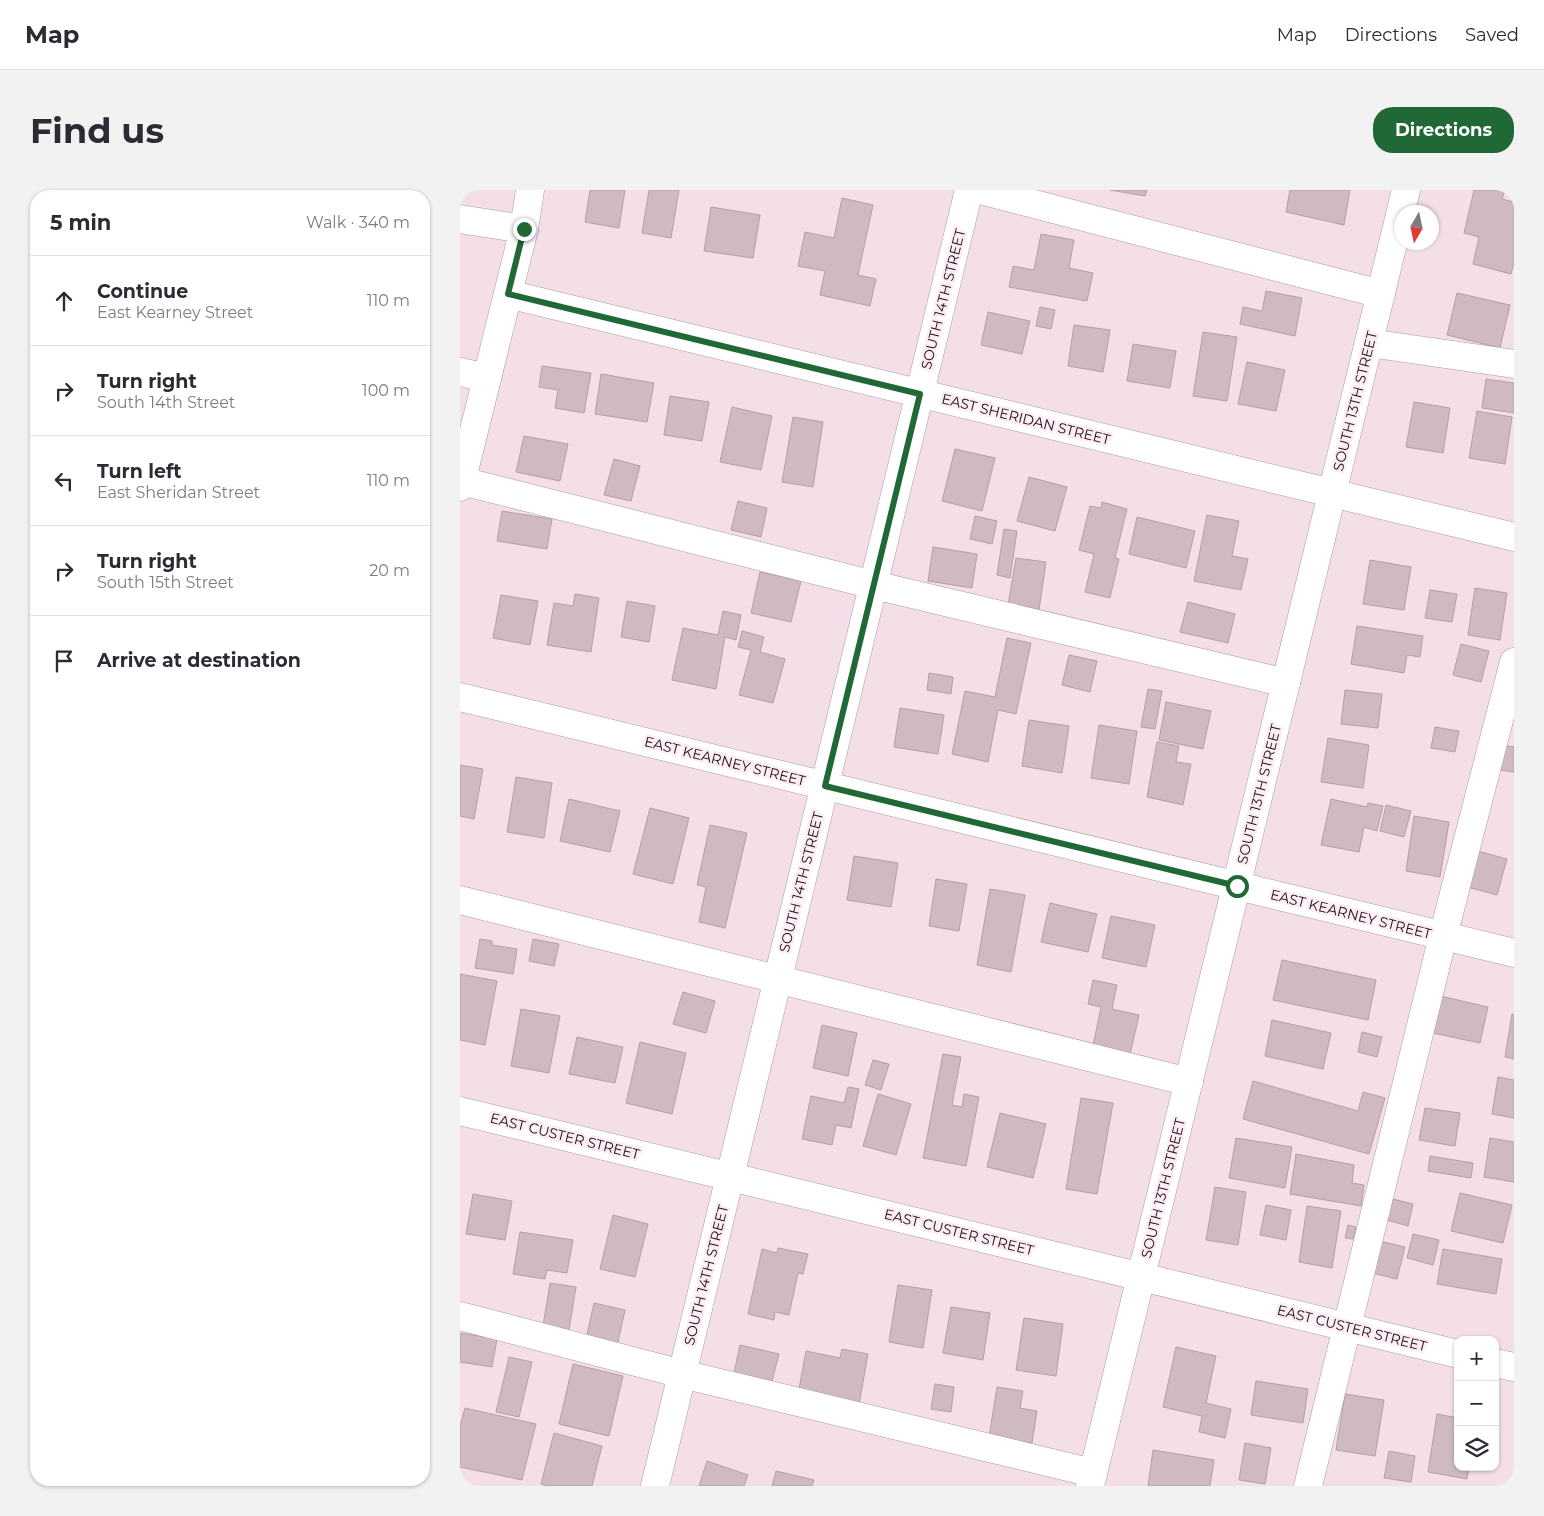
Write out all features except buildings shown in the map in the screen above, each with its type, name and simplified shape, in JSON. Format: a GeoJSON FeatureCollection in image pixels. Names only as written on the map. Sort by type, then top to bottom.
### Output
{"type":"FeatureCollection","features":[{"type":"Feature","properties":{"kind":"street"},"geometry":{"type":"LineString","coordinates":[[530,190],[524,229],[461,484],[1286,683]]}},
{"type":"Feature","properties":{"kind":"street","name":"SOUTH 14TH STREET"},"geometry":{"type":"LineString","coordinates":[[655,1486],[969,190]]}},
{"type":"Feature","properties":{"kind":"street"},"geometry":{"type":"LineString","coordinates":[[980,190],[1381,294]]}},
{"type":"Feature","properties":{"kind":"street","name":"SOUTH 13TH STREET"},"geometry":{"type":"LineString","coordinates":[[1091,1480],[1406,190]]}},
{"type":"Feature","properties":{"kind":"street"},"geometry":{"type":"LineString","coordinates":[[460,219],[524,229]]}},
{"type":"Feature","properties":{"kind":"street","name":"EAST SHERIDAN STREET"},"geometry":{"type":"LineString","coordinates":[[508,294],[1514,537]]}},
{"type":"Feature","properties":{"kind":"street"},"geometry":{"type":"LineString","coordinates":[[1369,343],[1514,364]]}},
{"type":"Feature","properties":{"kind":"street"},"geometry":{"type":"LineString","coordinates":[[460,372],[487,378]]}},
{"type":"Feature","properties":{"kind":"street"},"geometry":{"type":"LineString","coordinates":[[1308,1486],[1443,936],[1514,662]]}},
{"type":"Feature","properties":{"kind":"street","name":"EAST KEARNEY STREET"},"geometry":{"type":"LineString","coordinates":[[460,697],[1514,953]]}},
{"type":"Feature","properties":{"kind":"street"},"geometry":{"type":"LineString","coordinates":[[460,900],[1189,1082]]}},
{"type":"Feature","properties":{"kind":"street","name":"EAST CUSTER STREET"},"geometry":{"type":"LineString","coordinates":[[460,1111],[1454,1353]]}},
{"type":"Feature","properties":{"kind":"street"},"geometry":{"type":"LineString","coordinates":[[460,1316],[1091,1480]]}},
{"type":"Feature","properties":{"kind":"street"},"geometry":{"type":"LineString","coordinates":[[1499,1364],[1514,1367]]}},
{"type":"Feature","properties":{"kind":"route"},"geometry":{"type":"LineString","coordinates":[[524,229],[508,294],[920,394],[825,786],[1237,886]]}}]}
